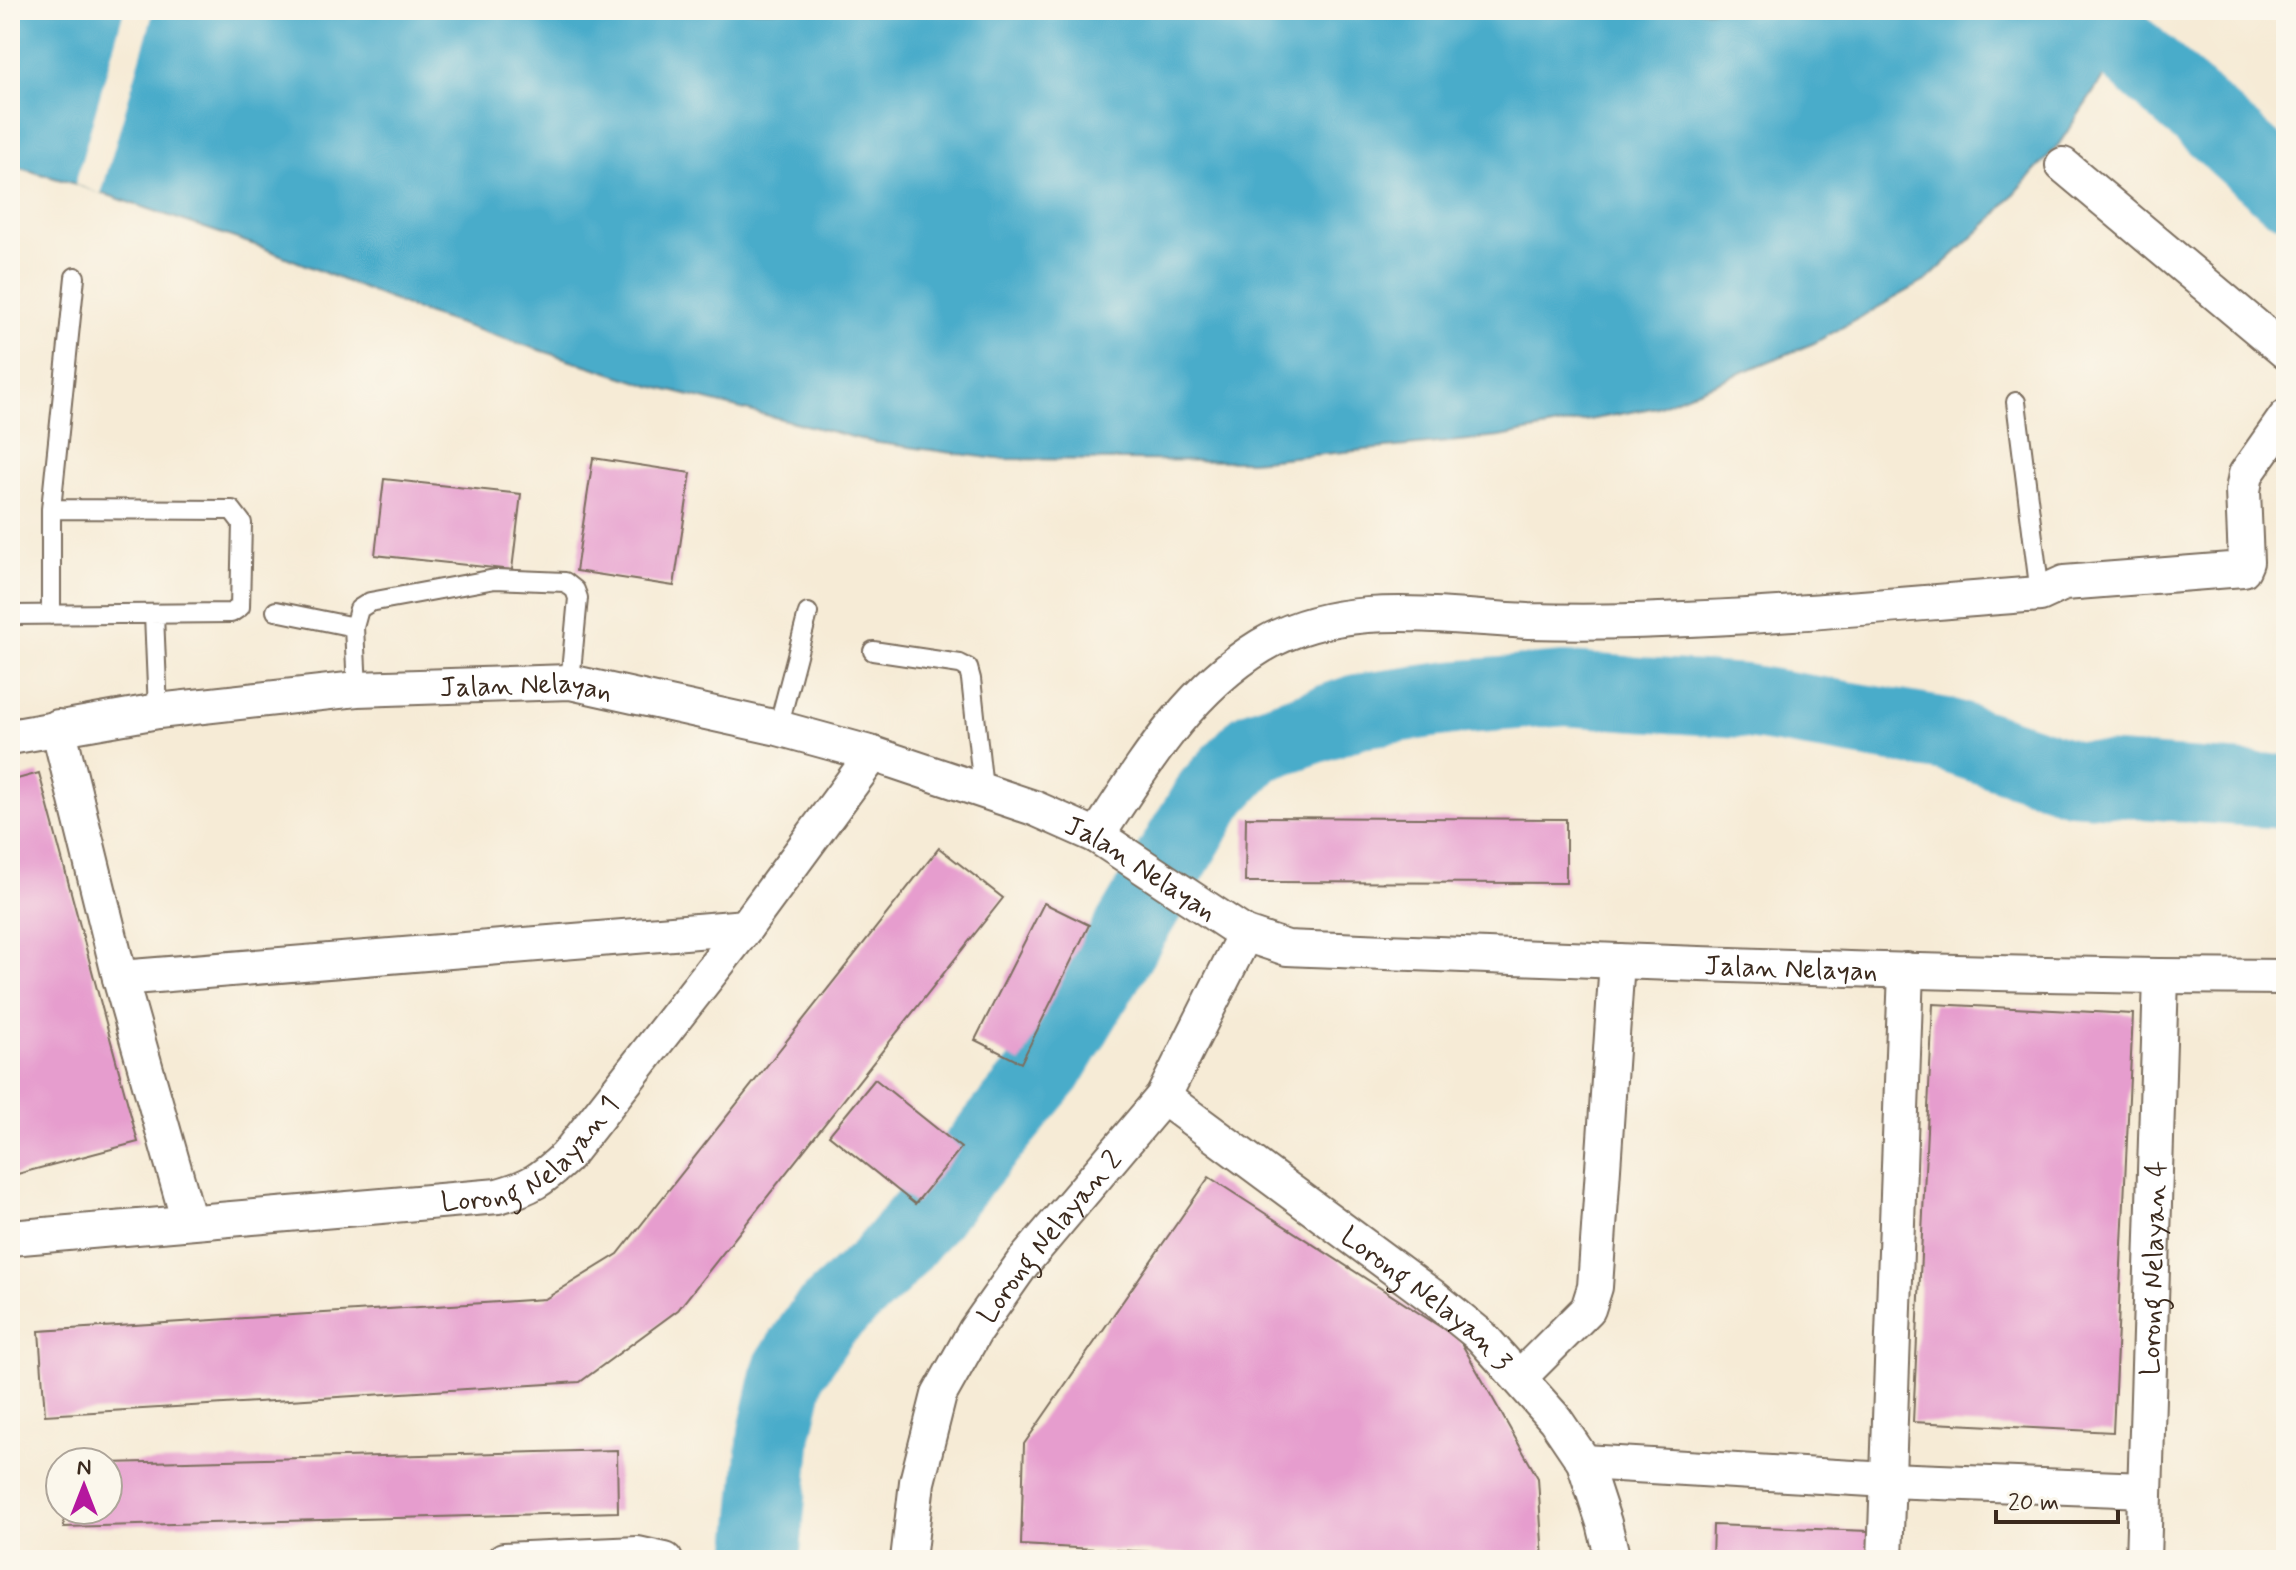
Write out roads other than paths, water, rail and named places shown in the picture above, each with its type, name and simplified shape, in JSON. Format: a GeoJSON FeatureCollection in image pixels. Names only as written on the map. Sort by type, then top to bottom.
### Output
{"type":"FeatureCollection","features":[{"type":"Feature","properties":{"kind":"street"},"geometry":{"type":"LineString","coordinates":[[2063,165],[2286,352]]}},
{"type":"Feature","properties":{"kind":"street"},"geometry":{"type":"LineString","coordinates":[[1097,836],[1175,721],[1210,685],[1262,646],[1305,627],[1343,617],[1397,614],[1560,621],[1688,619],[2040,594],[2064,583],[2243,569],[2246,562],[2243,491],[2246,474],[2286,417]]}},
{"type":"Feature","properties":{"kind":"street","name":"Jalan Nelayan"},"geometry":{"type":"LineString","coordinates":[[10,737],[158,711],[357,689],[570,682],[778,728],[983,789],[1097,836],[1245,934],[1287,948],[1906,970],[2286,977]]}},
{"type":"Feature","properties":{"kind":"street"},"geometry":{"type":"LineString","coordinates":[[58,727],[120,978],[189,1222]]}},
{"type":"Feature","properties":{"kind":"street","name":"Lorong Nelayan 1"},"geometry":{"type":"LineString","coordinates":[[10,1238],[498,1196],[524,1189],[566,1157],[746,927],[873,754]]}},
{"type":"Feature","properties":{"kind":"street"},"geometry":{"type":"LineString","coordinates":[[120,978],[746,927]]}},
{"type":"Feature","properties":{"kind":"street","name":"Lorong Nelayan 2"},"geometry":{"type":"LineString","coordinates":[[908,1560],[917,1482],[939,1395],[975,1331],[1022,1264],[1163,1097],[1245,934]]}},
{"type":"Feature","properties":{"kind":"street"},"geometry":{"type":"LineString","coordinates":[[1519,1378],[1588,1309],[1595,1287],[1617,961]]}},
{"type":"Feature","properties":{"kind":"street"},"geometry":{"type":"LineString","coordinates":[[1885,1560],[1906,970]]}},
{"type":"Feature","properties":{"kind":"street","name":"Lorong Nelayan 4"},"geometry":{"type":"LineString","coordinates":[[2143,1560],[2161,977]]}},
{"type":"Feature","properties":{"kind":"street","name":"Lorong Nelayan 3"},"geometry":{"type":"LineString","coordinates":[[1163,1097],[1481,1336],[1555,1419],[1584,1462],[1613,1560]]}},
{"type":"Feature","properties":{"kind":"street"},"geometry":{"type":"LineString","coordinates":[[1584,1462],[1888,1480],[2145,1490]]}},
{"type":"Feature","properties":{"kind":"street"},"geometry":{"type":"LineString","coordinates":[[504,1560],[638,1554],[665,1560]]}},
{"type":"Feature","properties":{"kind":"lane"},"geometry":{"type":"LineString","coordinates":[[51,615],[51,509],[75,277]]}},
{"type":"Feature","properties":{"kind":"lane"},"geometry":{"type":"LineString","coordinates":[[2016,402],[2040,594]]}},
{"type":"Feature","properties":{"kind":"lane"},"geometry":{"type":"LineString","coordinates":[[10,615],[154,615],[237,611],[242,602],[242,523],[232,510],[51,509]]}},
{"type":"Feature","properties":{"kind":"lane"},"geometry":{"type":"LineString","coordinates":[[357,689],[354,627],[359,609],[370,602],[495,579],[565,582],[575,590],[578,598],[570,682]]}},
{"type":"Feature","properties":{"kind":"lane"},"geometry":{"type":"LineString","coordinates":[[276,611],[354,627]]}},
{"type":"Feature","properties":{"kind":"lane"},"geometry":{"type":"LineString","coordinates":[[778,728],[808,613]]}},
{"type":"Feature","properties":{"kind":"lane"},"geometry":{"type":"LineString","coordinates":[[154,615],[158,711]]}},
{"type":"Feature","properties":{"kind":"lane"},"geometry":{"type":"LineString","coordinates":[[873,651],[960,664],[968,668],[983,789]]}},
{"type":"Feature","properties":{"kind":"water"},"geometry":{"type":"Polygon","coordinates":[[[10,10],[2153,10],[2124,46],[2059,144],[1993,218],[1927,280],[1814,343],[1657,407],[1500,437],[1251,461],[997,459],[872,442],[651,386],[419,311],[261,247],[10,165],[10,10]]]}},
{"type":"Feature","properties":{"kind":"waterway"},"geometry":{"type":"LineString","coordinates":[[2124,46],[2286,190]]}},
{"type":"Feature","properties":{"kind":"waterway"},"geometry":{"type":"LineString","coordinates":[[763,1560],[775,1433],[789,1371],[823,1320],[883,1265],[1048,1068],[1211,794],[1255,747],[1358,711],[1452,698],[1565,689],[1744,701],[1946,735],[2072,777],[2286,792]]}}]}
